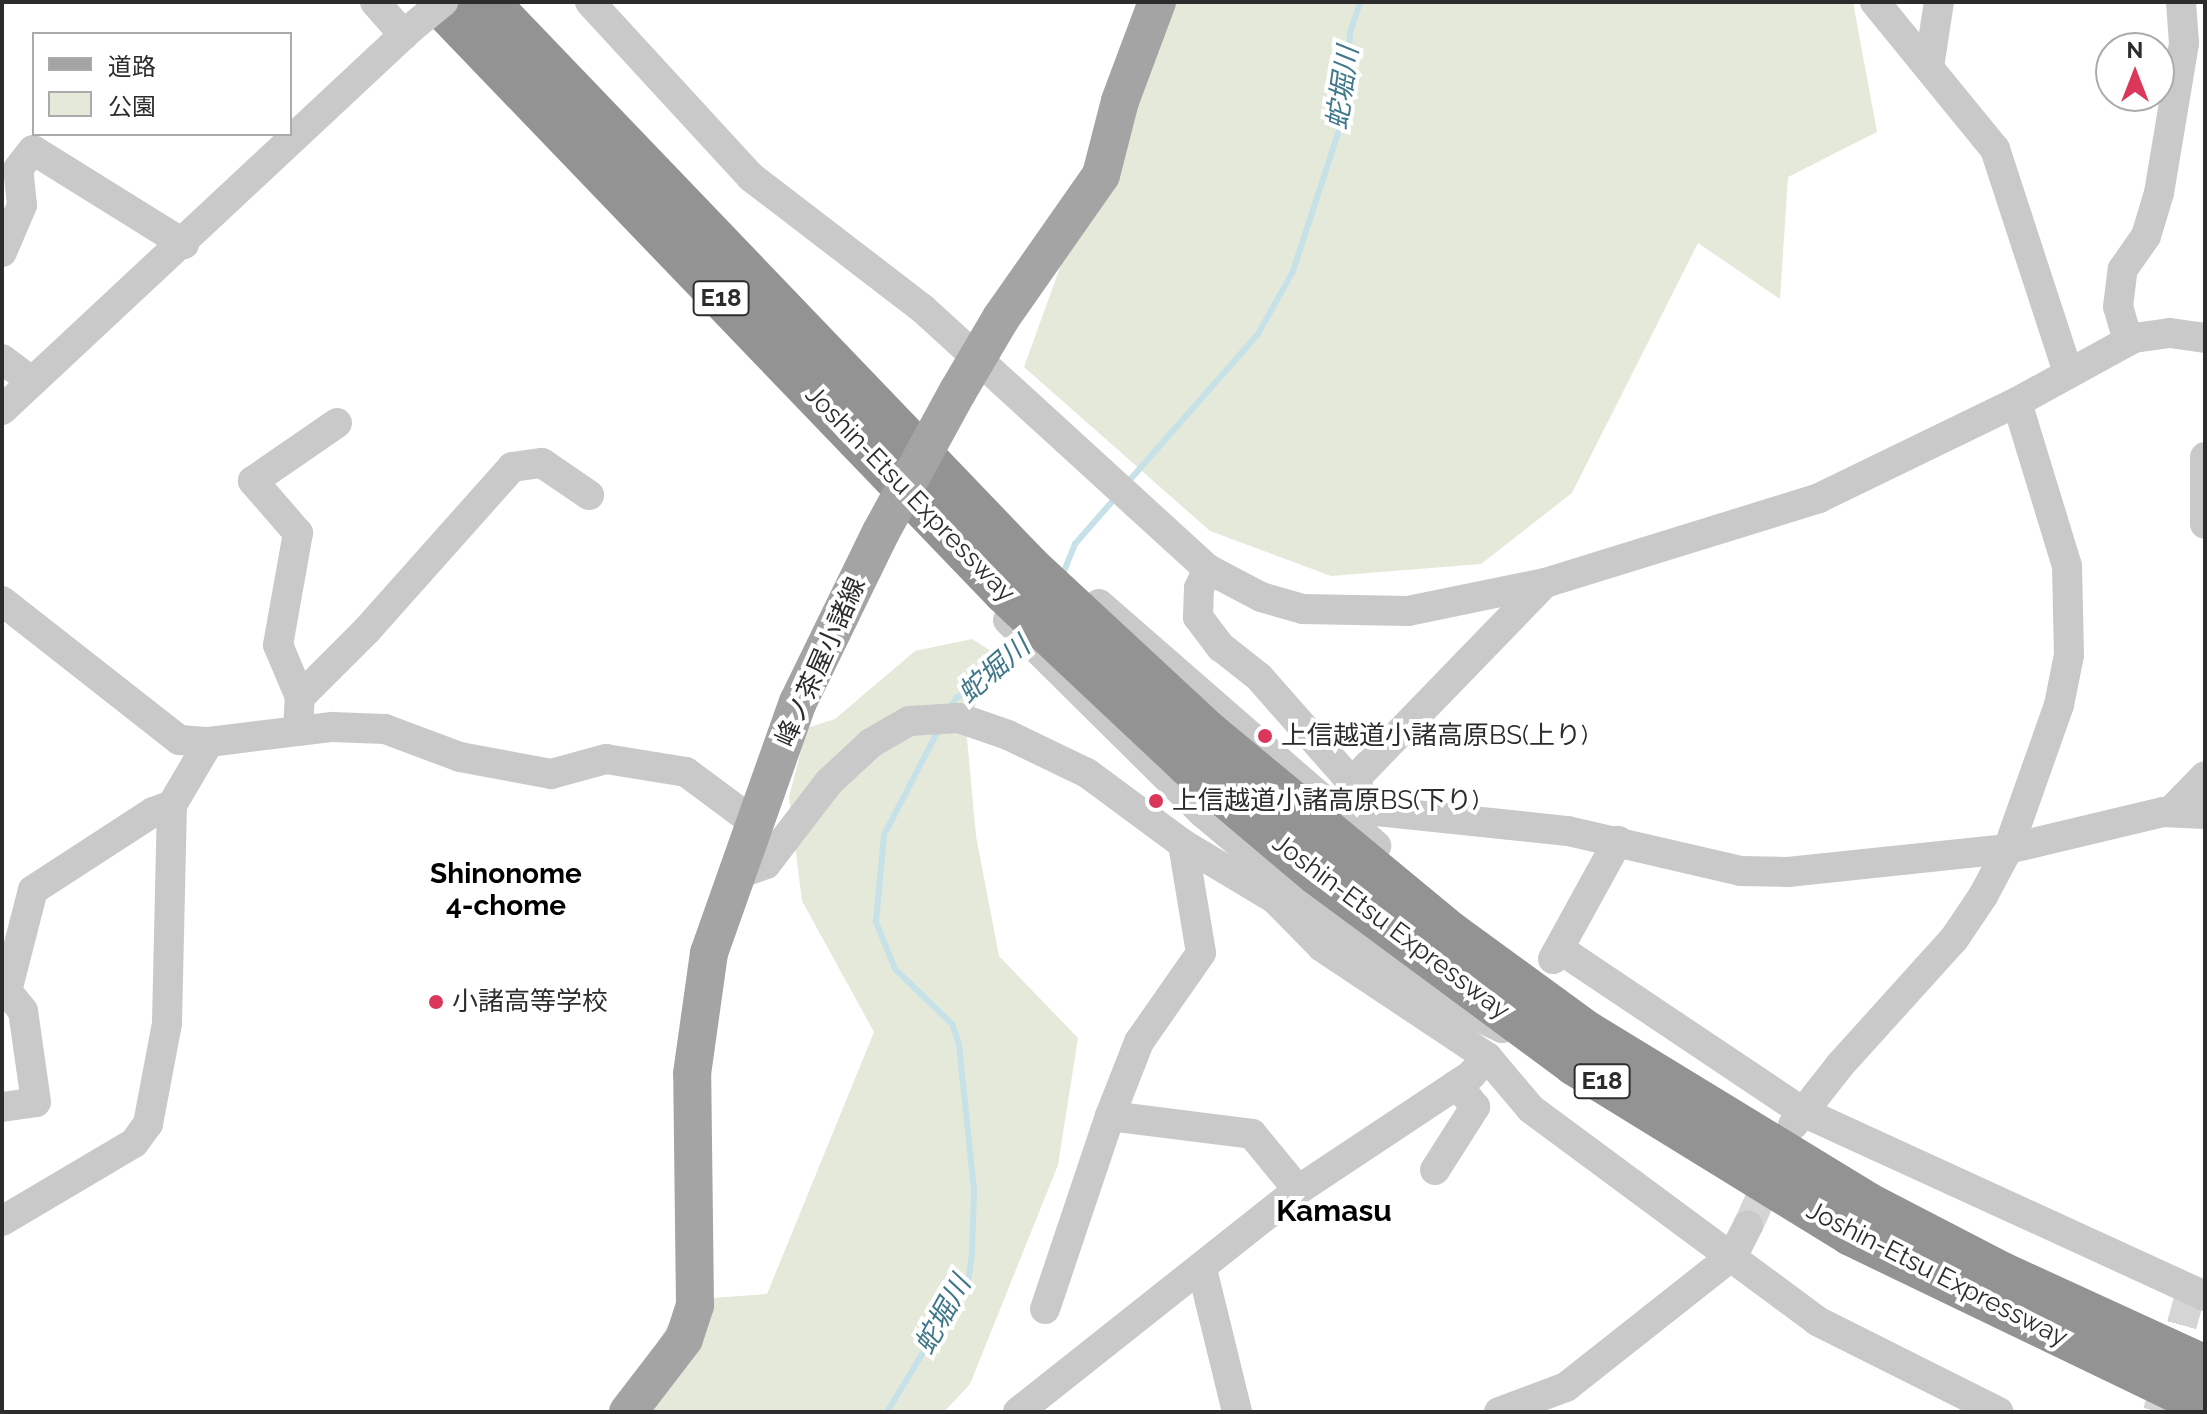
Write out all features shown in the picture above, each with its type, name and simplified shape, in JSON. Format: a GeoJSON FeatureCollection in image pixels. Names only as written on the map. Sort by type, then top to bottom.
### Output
{"type":"FeatureCollection","features":[{"type":"Feature","properties":{"kind":"highway","name":"Joshin-Etsu Expressway"},"geometry":{"type":"LineString","coordinates":[[487,2],[830,361],[1016,578],[1076,637],[1338,843],[1581,1048],[1851,1234],[2205,1404]]}},
{"type":"Feature","properties":{"kind":"highway","name":"Joshin-Etsu Expressway"},"geometry":{"type":"LineString","coordinates":[[424,17],[922,507],[1016,578]]}},
{"type":"Feature","properties":{"kind":"highway","name":"Joshin-Etsu Expressway"},"geometry":{"type":"LineString","coordinates":[[1581,1048],[1867,1204],[2015,1280],[2205,1367]]}},
{"type":"Feature","properties":{"kind":"main road","name":"峰ノ茶屋小諸線"},"geometry":{"type":"LineString","coordinates":[[628,1412],[684,1339],[695,1305],[692,1074],[697,1015],[709,953],[798,702],[881,532],[977,356],[1101,175],[1120,101],[1157,2]]}},
{"type":"Feature","properties":{"kind":"street"},"geometry":{"type":"LineString","coordinates":[[2,410],[29,379],[184,244],[424,17],[375,2]]}},
{"type":"Feature","properties":{"kind":"street"},"geometry":{"type":"LineString","coordinates":[[590,2],[751,177],[977,356],[1208,569],[1261,597],[1347,614],[1408,611],[1545,583],[1819,498],[2017,402],[2128,341],[2170,333],[2205,338]]}},
{"type":"Feature","properties":{"kind":"street"},"geometry":{"type":"LineString","coordinates":[[1875,2],[1995,149],[2068,372]]}},
{"type":"Feature","properties":{"kind":"street"},"geometry":{"type":"LineString","coordinates":[[1929,67],[1939,2]]}},
{"type":"Feature","properties":{"kind":"street"},"geometry":{"type":"LineString","coordinates":[[2128,341],[2118,307],[2123,269],[2146,236],[2159,193],[2184,43],[2181,2]]}},
{"type":"Feature","properties":{"kind":"street"},"geometry":{"type":"LineString","coordinates":[[2,252],[22,205],[18,169],[33,150],[184,244]]}},
{"type":"Feature","properties":{"kind":"street"},"geometry":{"type":"LineString","coordinates":[[2,359],[29,379]]}},
{"type":"Feature","properties":{"kind":"street"},"geometry":{"type":"LineString","coordinates":[[1798,1118],[1954,939],[2008,849],[2059,705],[2070,611],[2067,566],[2017,402]]}},
{"type":"Feature","properties":{"kind":"street"},"geometry":{"type":"LineString","coordinates":[[298,731],[300,697],[278,645],[298,533],[253,481],[337,423]]}},
{"type":"Feature","properties":{"kind":"street"},"geometry":{"type":"LineString","coordinates":[[2205,457],[2205,524]]}},
{"type":"Feature","properties":{"kind":"street"},"geometry":{"type":"LineString","coordinates":[[300,697],[367,630],[512,467],[542,463],[589,495]]}},
{"type":"Feature","properties":{"kind":"street"},"geometry":{"type":"LineString","coordinates":[[1208,569],[1199,588],[1198,617],[1221,647],[1259,677],[1350,784],[1377,811],[1568,831],[1741,871],[1788,872],[2008,849],[2170,812],[2205,814]]}},
{"type":"Feature","properties":{"kind":"street"},"geometry":{"type":"LineString","coordinates":[[1016,578],[1076,637],[1203,813],[1324,914],[1448,1002],[1581,1048]]}},
{"type":"Feature","properties":{"kind":"street"},"geometry":{"type":"LineString","coordinates":[[1350,784],[1545,583]]}},
{"type":"Feature","properties":{"kind":"street"},"geometry":{"type":"LineString","coordinates":[[2,601],[179,740],[209,742],[298,731],[385,729],[460,757],[551,774],[606,759],[686,772],[756,824]]}},
{"type":"Feature","properties":{"kind":"street"},"geometry":{"type":"LineString","coordinates":[[736,875],[766,864],[829,782],[871,743],[909,721],[959,718],[1008,735],[1087,773],[1183,844],[1275,899],[1322,947],[1487,1057],[1531,1109],[1733,1255],[1817,1321],[1999,1412]]}},
{"type":"Feature","properties":{"kind":"street"},"geometry":{"type":"LineString","coordinates":[[2,1221],[134,1143],[148,1124],[167,1023],[172,805],[209,742]]}},
{"type":"Feature","properties":{"kind":"street"},"geometry":{"type":"LineString","coordinates":[[2170,812],[2205,776]]}},
{"type":"Feature","properties":{"kind":"street"},"geometry":{"type":"LineString","coordinates":[[2,1107],[36,1102],[23,1011],[5,992],[33,890],[153,812],[172,805]]}},
{"type":"Feature","properties":{"kind":"street"},"geometry":{"type":"LineString","coordinates":[[1618,841],[1557,955],[1798,1118],[2195,1297]]}},
{"type":"Feature","properties":{"kind":"street"},"geometry":{"type":"LineString","coordinates":[[1045,1309],[1110,1116],[1139,1042],[1201,953],[1183,844]]}},
{"type":"Feature","properties":{"kind":"street"},"geometry":{"type":"LineString","coordinates":[[1031,1409],[1298,1190],[1457,1084],[1487,1057]]}},
{"type":"Feature","properties":{"kind":"street"},"geometry":{"type":"LineString","coordinates":[[1435,1170],[1475,1107],[1457,1084]]}},
{"type":"Feature","properties":{"kind":"street"},"geometry":{"type":"LineString","coordinates":[[1110,1116],[1252,1134],[1298,1190]]}},
{"type":"Feature","properties":{"kind":"street"},"geometry":{"type":"LineString","coordinates":[[1499,1412],[1566,1387],[1733,1255],[1748,1226]]}},
{"type":"Feature","properties":{"kind":"street"},"geometry":{"type":"LineString","coordinates":[[1202,1269],[1237,1412]]}},
{"type":"Feature","properties":{"kind":"green space"},"geometry":{"type":"Polygon","coordinates":[[[1156,2],[1853,2],[1877,132],[1788,177],[1780,299],[1698,243],[1572,493],[1481,564],[1331,576],[1210,531],[1024,367],[1156,2]]]}},
{"type":"Feature","properties":{"kind":"green space"},"geometry":{"type":"Polygon","coordinates":[[[972,639],[997,655],[966,727],[976,836],[999,956],[1078,1038],[1058,1165],[970,1384],[944,1412],[616,1412],[683,1300],[767,1294],[874,1032],[802,901],[789,797],[807,728],[835,719],[915,651],[972,639]]]}},
{"type":"Feature","properties":{"kind":"waterway","name":"蛇堀川"},"geometry":{"type":"LineString","coordinates":[[1128,482],[1258,334],[1293,271],[1344,115],[1350,33],[1360,2]]}},
{"type":"Feature","properties":{"kind":"waterway","name":"蛇堀川"},"geometry":{"type":"LineString","coordinates":[[1062,576],[1075,544],[1116,497]]}},
{"type":"Feature","properties":{"kind":"waterway","name":"蛇堀川"},"geometry":{"type":"LineString","coordinates":[[950,709],[956,698],[992,676],[1023,648]]}},
{"type":"Feature","properties":{"kind":"waterway","name":"蛇堀川"},"geometry":{"type":"LineString","coordinates":[[887,1412],[969,1277],[972,1254],[974,1190],[959,1044],[952,1024],[895,969],[876,922],[884,835],[939,729]]}},
{"type":"Feature","properties":{"kind":"tunnel"},"geometry":{"type":"LineString","coordinates":[[1748,1226],[1775,1166]]}},
{"type":"Feature","properties":{"kind":"tunnel"},"geometry":{"type":"LineString","coordinates":[[2158,1412],[2188,1302]]}},
{"type":"Feature","properties":{"kind":"place","name":"上信越道小諸高原BS(上り)"},"geometry":{"type":"Point","coordinates":[1265,736]}},
{"type":"Feature","properties":{"kind":"place","name":"上信越道小諸高原BS(下り)"},"geometry":{"type":"Point","coordinates":[1156,801]}},
{"type":"Feature","properties":{"kind":"place","name":"小諸高等学校"},"geometry":{"type":"Point","coordinates":[436,1002]}},
{"type":"Feature","properties":{"kind":"district","name":"Shinonome 4-chome"},"geometry":{"type":"Point","coordinates":[506,890]}},
{"type":"Feature","properties":{"kind":"district","name":"Kamasu"},"geometry":{"type":"Point","coordinates":[1334,1211]}}]}
